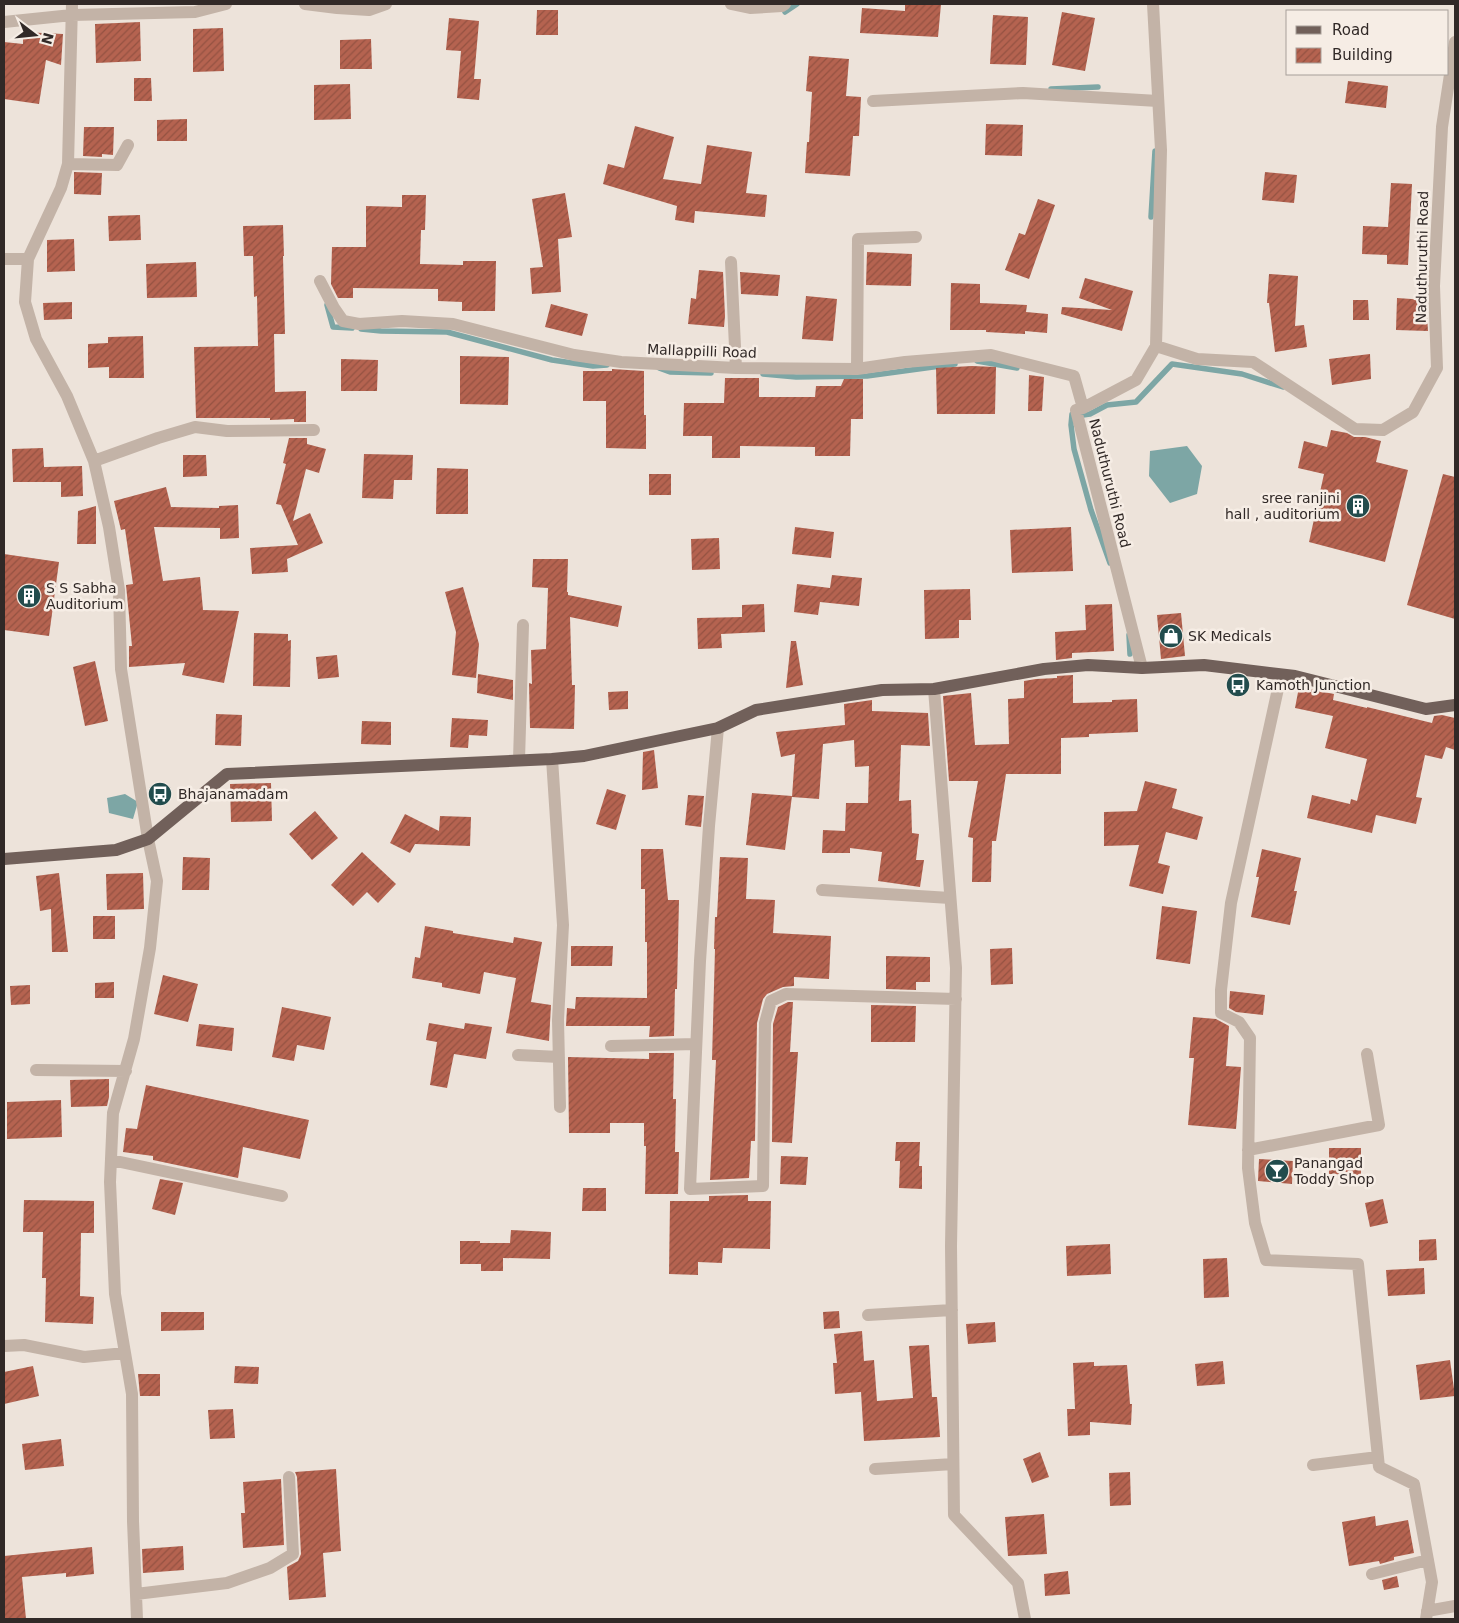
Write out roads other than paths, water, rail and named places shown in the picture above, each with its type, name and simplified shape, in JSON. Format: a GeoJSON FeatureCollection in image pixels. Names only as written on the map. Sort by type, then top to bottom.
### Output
{"type":"FeatureCollection","features":[{"type":"Feature","properties":{"kind":"main road"},"geometry":{"type":"LineString","coordinates":[[4,859],[116,850],[148,839],[228,774],[584,756],[718,728],[756,710],[882,690],[934,689],[1044,669],[1088,665],[1142,668],[1204,665],[1295,676],[1426,708],[1455,705]]}},
{"type":"Feature","properties":{"kind":"street"},"geometry":{"type":"LineString","coordinates":[[4,22],[72,9],[195,12],[226,4]]}},
{"type":"Feature","properties":{"kind":"street"},"geometry":{"type":"LineString","coordinates":[[305,4],[369,10],[386,4]]}},
{"type":"Feature","properties":{"kind":"street"},"geometry":{"type":"LineString","coordinates":[[732,4],[750,8],[782,6],[784,4]]}},
{"type":"Feature","properties":{"kind":"street"},"geometry":{"type":"LineString","coordinates":[[1153,4],[1161,150],[1156,346]]}},
{"type":"Feature","properties":{"kind":"street"},"geometry":{"type":"LineString","coordinates":[[72,9],[68,164],[61,188],[28,259],[24,302],[36,339],[66,396],[94,461],[109,527],[119,590],[121,669],[148,839],[157,881],[150,948],[134,1039],[113,1114],[110,1182],[115,1294],[132,1394],[133,1522],[137,1619]]}},
{"type":"Feature","properties":{"kind":"street","name":"Naduthuruthi Road"},"geometry":{"type":"LineString","coordinates":[[1142,668],[1076,410],[1136,380],[1156,346],[1197,358],[1253,362],[1355,429],[1384,430],[1413,412],[1437,368],[1434,286],[1442,127],[1455,42]]}},
{"type":"Feature","properties":{"kind":"street"},"geometry":{"type":"LineString","coordinates":[[873,101],[1023,93],[1158,101]]}},
{"type":"Feature","properties":{"kind":"street"},"geometry":{"type":"LineString","coordinates":[[68,164],[117,164],[128,145]]}},
{"type":"Feature","properties":{"kind":"street"},"geometry":{"type":"LineString","coordinates":[[857,369],[858,239],[916,237]]}},
{"type":"Feature","properties":{"kind":"street"},"geometry":{"type":"LineString","coordinates":[[4,259],[28,259]]}},
{"type":"Feature","properties":{"kind":"street"},"geometry":{"type":"LineString","coordinates":[[731,262],[736,368]]}},
{"type":"Feature","properties":{"kind":"street","name":"Mallappilli Road"},"geometry":{"type":"LineString","coordinates":[[320,281],[342,321],[359,324],[402,321],[453,324],[574,355],[621,362],[736,368],[857,369],[905,362],[991,356],[1075,380],[1083,408]]}},
{"type":"Feature","properties":{"kind":"street"},"geometry":{"type":"LineString","coordinates":[[94,461],[195,427],[227,431],[314,430]]}},
{"type":"Feature","properties":{"kind":"street"},"geometry":{"type":"LineString","coordinates":[[519,760],[523,626]]}},
{"type":"Feature","properties":{"kind":"street"},"geometry":{"type":"LineString","coordinates":[[1281,675],[1231,902],[1221,990],[1221,1013],[1239,1022],[1250,1038],[1248,1168],[1255,1223],[1266,1260],[1358,1264],[1379,1467],[1414,1484],[1432,1582],[1427,1615],[1455,1606]]}},
{"type":"Feature","properties":{"kind":"street"},"geometry":{"type":"LineString","coordinates":[[934,689],[956,968],[951,1246],[954,1514],[1018,1583],[1025,1619]]}},
{"type":"Feature","properties":{"kind":"street"},"geometry":{"type":"LineString","coordinates":[[718,728],[704,894],[690,1189],[763,1186],[765,1023],[771,1001],[786,994],[956,1000]]}},
{"type":"Feature","properties":{"kind":"street"},"geometry":{"type":"LineString","coordinates":[[552,759],[563,925],[558,1020],[560,1107]]}},
{"type":"Feature","properties":{"kind":"street"},"geometry":{"type":"LineString","coordinates":[[822,890],[950,898]]}},
{"type":"Feature","properties":{"kind":"street"},"geometry":{"type":"LineString","coordinates":[[612,1046],[696,1044]]}},
{"type":"Feature","properties":{"kind":"street"},"geometry":{"type":"LineString","coordinates":[[1248,1150],[1379,1124],[1367,1054]]}},
{"type":"Feature","properties":{"kind":"street"},"geometry":{"type":"LineString","coordinates":[[518,1055],[559,1057]]}},
{"type":"Feature","properties":{"kind":"street"},"geometry":{"type":"LineString","coordinates":[[36,1070],[126,1071]]}},
{"type":"Feature","properties":{"kind":"street"},"geometry":{"type":"LineString","coordinates":[[111,1160],[282,1196]]}},
{"type":"Feature","properties":{"kind":"street"},"geometry":{"type":"LineString","coordinates":[[868,1315],[952,1310]]}},
{"type":"Feature","properties":{"kind":"street"},"geometry":{"type":"LineString","coordinates":[[4,1346],[24,1345],[84,1357],[125,1353]]}},
{"type":"Feature","properties":{"kind":"street"},"geometry":{"type":"LineString","coordinates":[[1313,1465],[1378,1457]]}},
{"type":"Feature","properties":{"kind":"street"},"geometry":{"type":"LineString","coordinates":[[875,1470],[954,1464]]}},
{"type":"Feature","properties":{"kind":"street"},"geometry":{"type":"LineString","coordinates":[[136,1594],[227,1583],[270,1568],[293,1554],[289,1477]]}},
{"type":"Feature","properties":{"kind":"street"},"geometry":{"type":"LineString","coordinates":[[1372,1574],[1428,1560]]}},
{"type":"Feature","properties":{"kind":"water"},"geometry":{"type":"Polygon","coordinates":[[[1187,446],[1202,466],[1197,494],[1170,503],[1149,476],[1150,451],[1187,446]]]}},
{"type":"Feature","properties":{"kind":"water"},"geometry":{"type":"Polygon","coordinates":[[[125,794],[138,802],[133,819],[109,813],[107,798],[125,794]]]}},
{"type":"Feature","properties":{"kind":"waterway"},"geometry":{"type":"LineString","coordinates":[[785,12],[797,4]]}},
{"type":"Feature","properties":{"kind":"waterway"},"geometry":{"type":"LineString","coordinates":[[1051,89],[1098,87]]}},
{"type":"Feature","properties":{"kind":"waterway"},"geometry":{"type":"LineString","coordinates":[[1151,217],[1155,151]]}},
{"type":"Feature","properties":{"kind":"waterway"},"geometry":{"type":"LineString","coordinates":[[327,305],[333,327],[352,328]]}},
{"type":"Feature","properties":{"kind":"waterway"},"geometry":{"type":"LineString","coordinates":[[361,329],[447,332],[552,360],[593,366],[607,365]]}},
{"type":"Feature","properties":{"kind":"waterway"},"geometry":{"type":"LineString","coordinates":[[977,361],[1017,368]]}},
{"type":"Feature","properties":{"kind":"waterway"},"geometry":{"type":"LineString","coordinates":[[763,374],[796,377],[867,376],[955,364]]}},
{"type":"Feature","properties":{"kind":"waterway"},"geometry":{"type":"LineString","coordinates":[[1076,416],[1090,414],[1107,405],[1136,402],[1172,364],[1242,374],[1283,387]]}},
{"type":"Feature","properties":{"kind":"waterway"},"geometry":{"type":"LineString","coordinates":[[659,368],[670,372],[711,373]]}},
{"type":"Feature","properties":{"kind":"waterway"},"geometry":{"type":"LineString","coordinates":[[1072,414],[1071,425],[1074,449],[1091,510],[1110,563]]}},
{"type":"Feature","properties":{"kind":"waterway"},"geometry":{"type":"LineString","coordinates":[[1129,635],[1130,654]]}},
{"type":"Feature","properties":{"kind":"place","name":"sree ranjini hall , auditorium"},"geometry":{"type":"Point","coordinates":[1358,506]}},
{"type":"Feature","properties":{"kind":"place","name":"S S Sabha Auditorium"},"geometry":{"type":"Point","coordinates":[29,596]}},
{"type":"Feature","properties":{"kind":"place","name":"SK Medicals"},"geometry":{"type":"Point","coordinates":[1171,636]}},
{"type":"Feature","properties":{"kind":"place","name":"Kamoth Junction"},"geometry":{"type":"Point","coordinates":[1238,685]}},
{"type":"Feature","properties":{"kind":"place","name":"Bhajanamadam"},"geometry":{"type":"Point","coordinates":[160,794]}},
{"type":"Feature","properties":{"kind":"place","name":"Panangad Toddy Shop"},"geometry":{"type":"Point","coordinates":[1277,1171]}}]}
